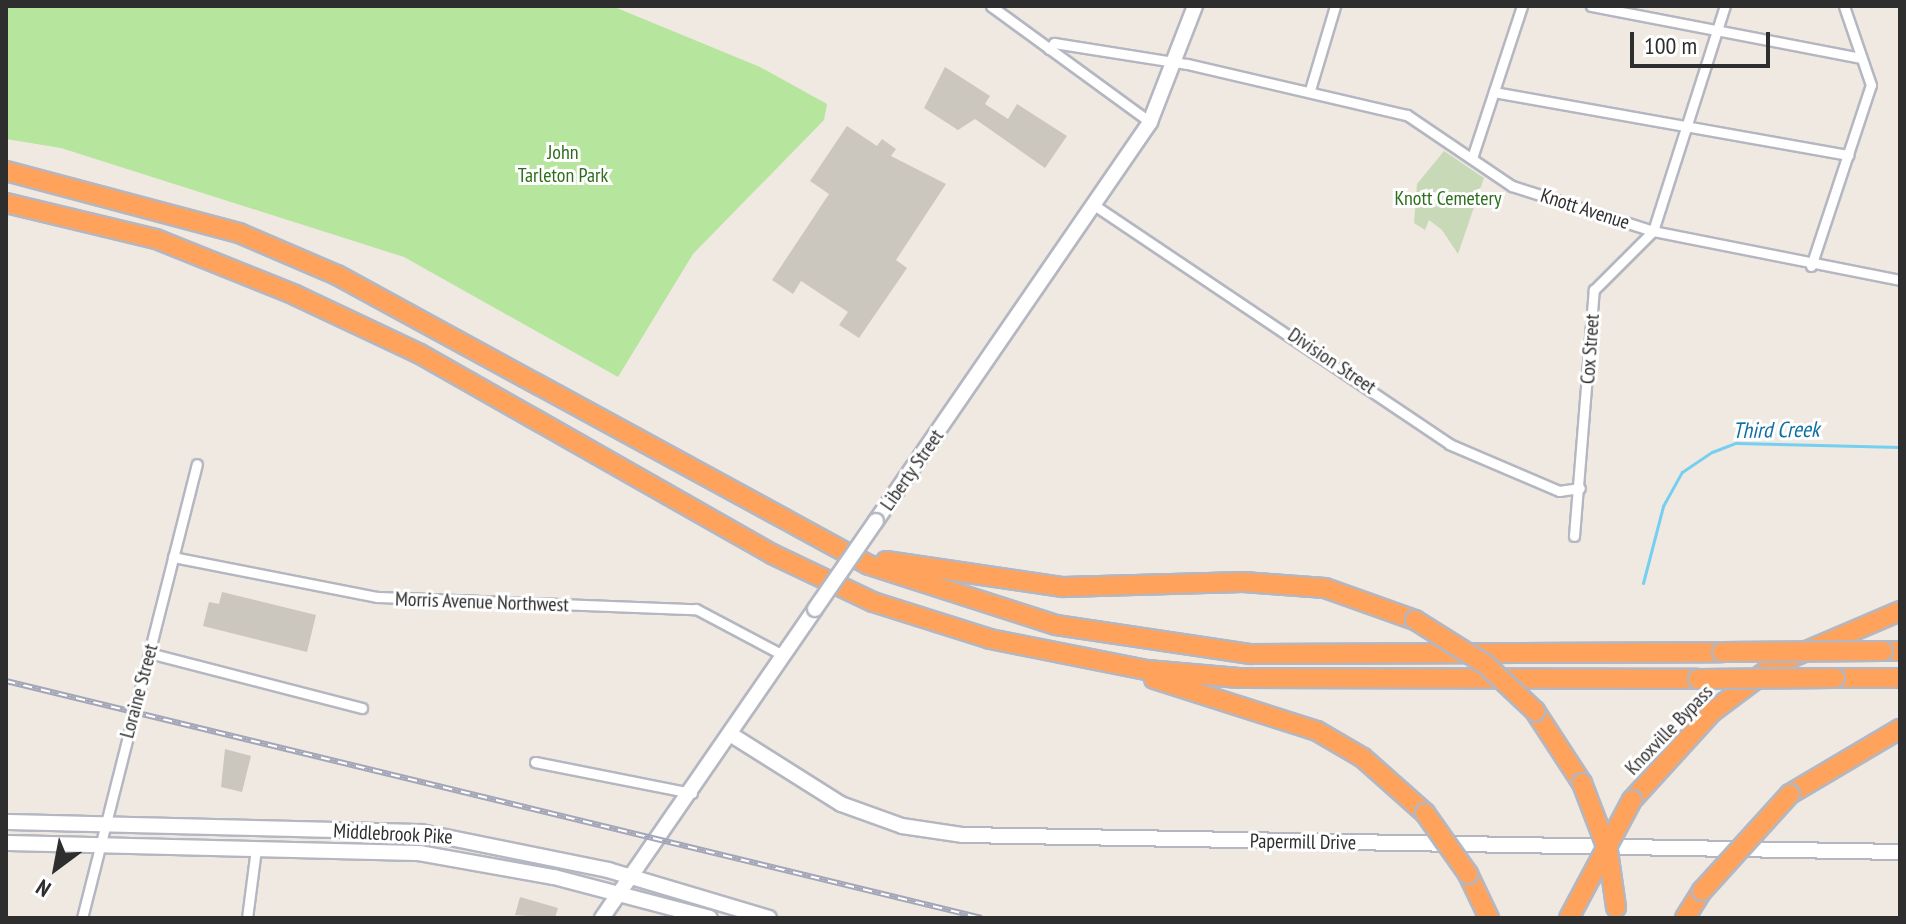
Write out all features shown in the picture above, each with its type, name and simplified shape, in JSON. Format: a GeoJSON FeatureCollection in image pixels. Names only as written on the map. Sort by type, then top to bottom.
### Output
{"type":"FeatureCollection","features":[{"type":"Feature","properties":{"kind":"highway"},"geometry":{"type":"LineString","coordinates":[[6,163],[239,233],[337,275],[778,520],[958,598],[1157,644],[1377,656],[1892,651]]}},
{"type":"Feature","properties":{"kind":"highway"},"geometry":{"type":"LineString","coordinates":[[6,171],[115,196]]}},
{"type":"Feature","properties":{"kind":"highway"},"geometry":{"type":"LineString","coordinates":[[6,203],[156,239],[295,295],[420,354],[772,554],[873,602],[1059,653],[1317,731],[1363,758],[1425,813],[1468,874],[1489,918]]}},
{"type":"Feature","properties":{"kind":"highway"},"geometry":{"type":"LineString","coordinates":[[778,520],[897,564],[951,573],[1063,587],[1243,582],[1325,588],[1415,620],[1485,664],[1535,711],[1582,783],[1608,851],[1617,913]]}},
{"type":"Feature","properties":{"kind":"highway","name":"Knoxville Bypass"},"geometry":{"type":"LineString","coordinates":[[1569,918],[1632,800],[1712,712],[1776,664],[1900,611]]}},
{"type":"Feature","properties":{"kind":"highway"},"geometry":{"type":"LineString","coordinates":[[1059,653],[1239,678],[1900,678]]}},
{"type":"Feature","properties":{"kind":"highway"},"geometry":{"type":"LineString","coordinates":[[1685,918],[1702,891],[1790,794],[1900,729]]}},
{"type":"Feature","properties":{"kind":"main road","name":"Liberty Street"},"geometry":{"type":"LineString","coordinates":[[602,918],[692,793],[783,655],[1150,122],[1176,62],[1195,6]]}},
{"type":"Feature","properties":{"kind":"main road","name":"Papermill Drive"},"geometry":{"type":"LineString","coordinates":[[730,734],[841,804],[902,826],[963,835],[1900,852]]}},
{"type":"Feature","properties":{"kind":"main road","name":"Middlebrook Pike"},"geometry":{"type":"LineString","coordinates":[[6,822],[421,832],[632,876],[769,918]]}},
{"type":"Feature","properties":{"kind":"main road","name":"Middlebrook Pike"},"geometry":{"type":"LineString","coordinates":[[6,843],[419,853],[617,894],[710,918]]}},
{"type":"Feature","properties":{"kind":"street"},"geometry":{"type":"LineString","coordinates":[[991,6],[1051,46],[1150,122]]}},
{"type":"Feature","properties":{"kind":"street"},"geometry":{"type":"LineString","coordinates":[[1310,90],[1335,6]]}},
{"type":"Feature","properties":{"kind":"street"},"geometry":{"type":"LineString","coordinates":[[1472,158],[1522,6]]}},
{"type":"Feature","properties":{"kind":"street"},"geometry":{"type":"LineString","coordinates":[[1591,6],[1716,33],[1861,58]]}},
{"type":"Feature","properties":{"kind":"street","name":"Cox Street"},"geometry":{"type":"LineString","coordinates":[[1574,536],[1594,290],[1653,231],[1725,6]]}},
{"type":"Feature","properties":{"kind":"street"},"geometry":{"type":"LineString","coordinates":[[1811,266],[1871,85],[1844,6]]}},
{"type":"Feature","properties":{"kind":"street","name":"Knott Avenue"},"geometry":{"type":"LineString","coordinates":[[1051,46],[1176,62],[1310,90],[1407,115],[1512,186],[1653,231],[1811,266],[1900,280]]}},
{"type":"Feature","properties":{"kind":"street"},"geometry":{"type":"LineString","coordinates":[[1494,92],[1848,155]]}},
{"type":"Feature","properties":{"kind":"street","name":"Division Street"},"geometry":{"type":"LineString","coordinates":[[1094,205],[1449,444],[1559,491],[1580,488]]}},
{"type":"Feature","properties":{"kind":"street","name":"Loraine Street"},"geometry":{"type":"LineString","coordinates":[[82,918],[102,826],[197,464]]}},
{"type":"Feature","properties":{"kind":"street","name":"Morris Avenue Northwest"},"geometry":{"type":"LineString","coordinates":[[173,557],[377,597],[696,609],[783,655]]}},
{"type":"Feature","properties":{"kind":"street"},"geometry":{"type":"LineString","coordinates":[[149,653],[362,708]]}},
{"type":"Feature","properties":{"kind":"street"},"geometry":{"type":"LineString","coordinates":[[535,762],[692,793]]}},
{"type":"Feature","properties":{"kind":"street"},"geometry":{"type":"LineString","coordinates":[[247,918],[256,849]]}},
{"type":"Feature","properties":{"kind":"green space","name":"John Tarleton Park"},"geometry":{"type":"Polygon","coordinates":[[[6,6],[612,6],[760,67],[827,104],[824,120],[693,254],[618,377],[404,257],[61,148],[6,139],[6,6]]]}},
{"type":"Feature","properties":{"kind":"green space","name":"Knott Cemetery"},"geometry":{"type":"Polygon","coordinates":[[[1444,151],[1484,178],[1458,254],[1442,230],[1429,220],[1425,230],[1414,223],[1417,184],[1444,151]]]}},
{"type":"Feature","properties":{"kind":"building"},"geometry":{"type":"Polygon","coordinates":[[[945,67],[990,96],[985,104],[1008,119],[1017,104],[1067,136],[1045,168],[975,119],[958,130],[924,108],[945,67]]]}},
{"type":"Feature","properties":{"kind":"building"},"geometry":{"type":"Polygon","coordinates":[[[847,126],[877,146],[882,139],[896,149],[891,156],[946,184],[896,260],[907,268],[859,338],[839,325],[848,312],[801,281],[793,294],[772,280],[829,194],[810,181],[847,126]]]}},
{"type":"Feature","properties":{"kind":"building"},"geometry":{"type":"Polygon","coordinates":[[[222,592],[316,615],[307,652],[203,626],[209,602],[219,604],[222,592]]]}},
{"type":"Feature","properties":{"kind":"building"},"geometry":{"type":"Polygon","coordinates":[[[225,749],[251,756],[242,792],[221,787],[225,749]]]}},
{"type":"Feature","properties":{"kind":"building"},"geometry":{"type":"Polygon","coordinates":[[[520,897],[558,908],[555,918],[515,915],[520,897]]]}},
{"type":"Feature","properties":{"kind":"waterway","name":"Third Creek"},"geometry":{"type":"LineString","coordinates":[[1643,583],[1663,506],[1682,472],[1712,452],[1736,443],[1900,447]]}},
{"type":"Feature","properties":{"kind":"railway"},"geometry":{"type":"LineString","coordinates":[[6,681],[982,918]]}}]}
